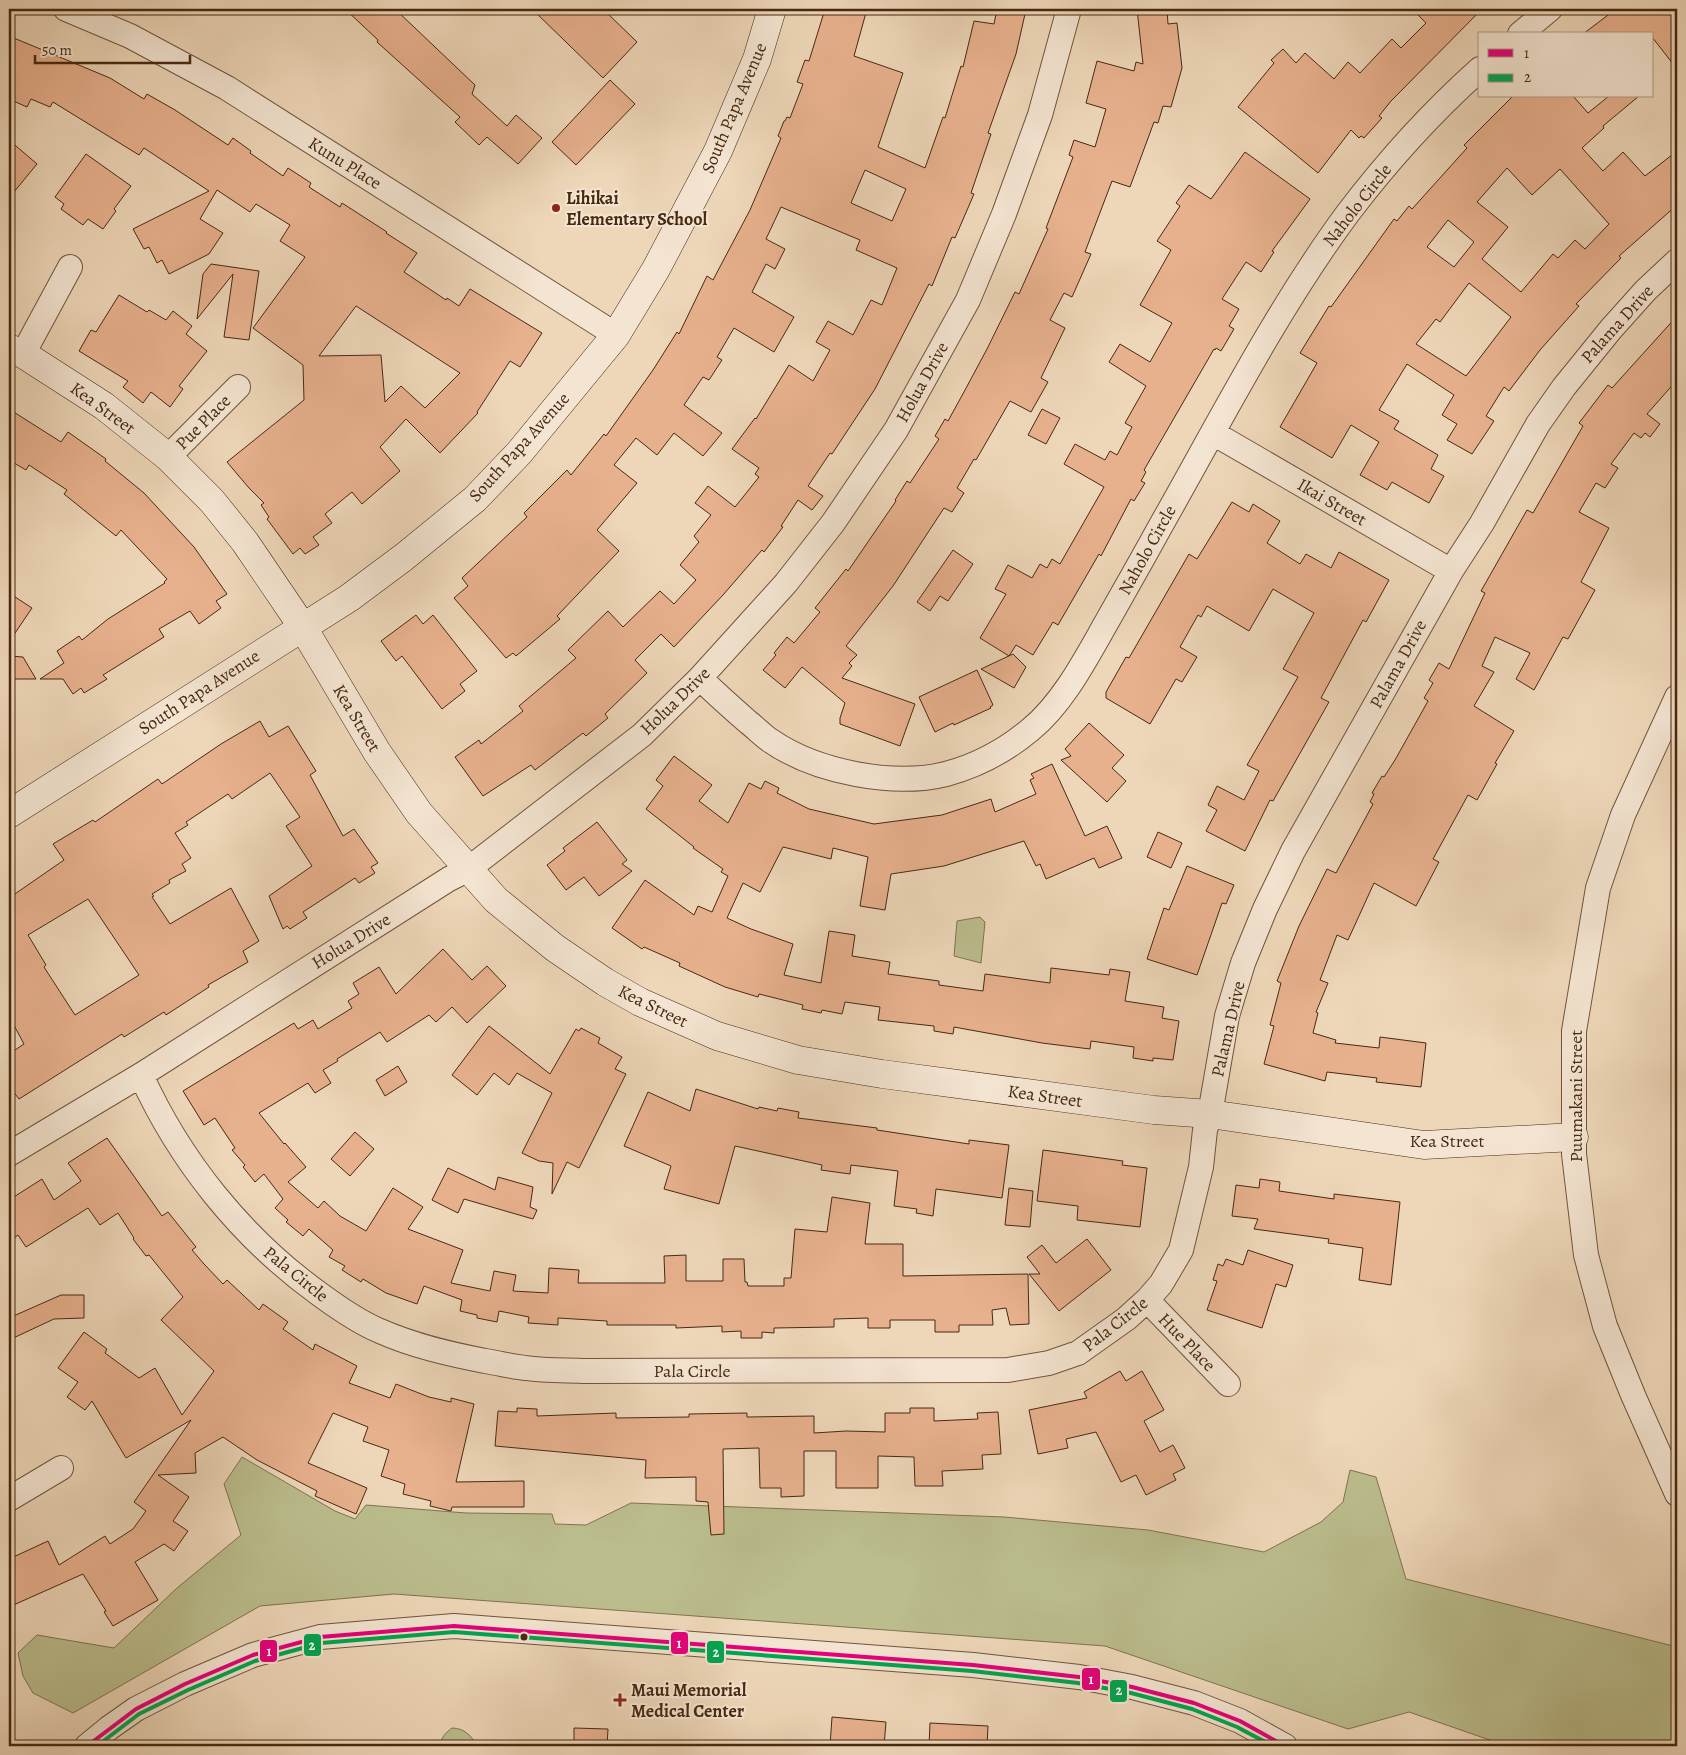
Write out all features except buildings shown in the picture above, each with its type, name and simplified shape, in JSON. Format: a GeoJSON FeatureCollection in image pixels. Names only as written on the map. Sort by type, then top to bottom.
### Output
{"type":"FeatureCollection","features":[{"type":"Feature","properties":{"kind":"street","name":"Kunu Place"},"geometry":{"type":"LineString","coordinates":[[66,9],[130,36],[227,88],[616,335]]}},
{"type":"Feature","properties":{"kind":"street","name":"South Papa Avenue"},"geometry":{"type":"LineString","coordinates":[[9,814],[365,586],[475,499],[519,453],[616,335],[656,269],[718,150],[757,59],[772,9]]}},
{"type":"Feature","properties":{"kind":"street","name":"Holua Drive"},"geometry":{"type":"LineString","coordinates":[[9,1154],[141,1075],[441,884],[468,870],[642,735],[700,678],[786,583],[833,523],[896,430],[968,300],[1004,214],[1036,124],[1069,9]]}},
{"type":"Feature","properties":{"kind":"street"},"geometry":{"type":"LineString","coordinates":[[1522,32],[1550,9]]}},
{"type":"Feature","properties":{"kind":"street","name":"Naholo Circle"},"geometry":{"type":"LineString","coordinates":[[700,678],[770,741],[809,762],[845,772],[884,778],[930,777],[950,773],[1011,745],[1040,722],[1086,658],[1279,317],[1349,213],[1390,163],[1454,92],[1478,71]]}},
{"type":"Feature","properties":{"kind":"street","name":"Palama Drive"},"geometry":{"type":"LineString","coordinates":[[1210,1114],[1227,1016],[1243,963],[1293,851],[1451,570],[1482,523],[1538,424],[1564,387],[1616,322],[1677,261]]}},
{"type":"Feature","properties":{"kind":"street"},"geometry":{"type":"LineString","coordinates":[[16,351],[70,267]]}},
{"type":"Feature","properties":{"kind":"street","name":"Kea Street"},"geometry":{"type":"LineString","coordinates":[[16,351],[104,406],[168,457],[212,501],[239,535],[302,626],[377,752],[419,813],[496,900],[540,936],[605,982],[640,1002],[716,1036],[798,1060],[882,1074],[1154,1110],[1210,1114],[1424,1145],[1574,1137]]}},
{"type":"Feature","properties":{"kind":"street","name":"Pue Place"},"geometry":{"type":"LineString","coordinates":[[168,457],[238,387]]}},
{"type":"Feature","properties":{"kind":"street","name":"Ikai Street"},"geometry":{"type":"LineString","coordinates":[[1213,433],[1451,570]]}},
{"type":"Feature","properties":{"kind":"street","name":"Puumakani Street"},"geometry":{"type":"LineString","coordinates":[[1677,697],[1623,815],[1598,888],[1574,1031],[1574,1154],[1586,1255],[1604,1321],[1677,1494]]}},
{"type":"Feature","properties":{"kind":"street","name":"Pala Circle"},"geometry":{"type":"LineString","coordinates":[[141,1075],[152,1098],[186,1156],[222,1204],[254,1239],[299,1280],[334,1305],[379,1331],[437,1352],[526,1368],[587,1371],[1008,1370],[1048,1363],[1078,1353],[1126,1319],[1147,1300],[1161,1284],[1181,1250],[1201,1166],[1204,1130],[1210,1114]]}},
{"type":"Feature","properties":{"kind":"street","name":"Hue Place"},"geometry":{"type":"LineString","coordinates":[[1147,1300],[1228,1384]]}},
{"type":"Feature","properties":{"kind":"street"},"geometry":{"type":"LineString","coordinates":[[9,1499],[61,1468]]}},
{"type":"Feature","properties":{"kind":"street"},"geometry":{"type":"LineString","coordinates":[[87,1746],[136,1709],[185,1684],[253,1655],[320,1638],[454,1626],[973,1665],[1079,1677],[1132,1687],[1194,1703],[1240,1721],[1285,1746]]}},
{"type":"Feature","properties":{"kind":"green space"},"geometry":{"type":"Polygon","coordinates":[[[980,917],[985,922],[981,963],[954,956],[957,921],[980,917]]]}},
{"type":"Feature","properties":{"kind":"green space"},"geometry":{"type":"Polygon","coordinates":[[[242,1457],[335,1511],[355,1519],[366,1505],[466,1513],[552,1514],[555,1524],[586,1525],[631,1503],[1004,1517],[1148,1530],[1264,1552],[1321,1522],[1343,1502],[1350,1470],[1376,1477],[1406,1579],[1677,1647],[1677,1746],[1507,1746],[1409,1712],[1348,1729],[1105,1646],[394,1594],[260,1606],[73,1713],[33,1693],[23,1676],[18,1653],[37,1635],[114,1648],[177,1588],[241,1535],[224,1484],[242,1457]]]}},
{"type":"Feature","properties":{"kind":"green space"},"geometry":{"type":"Polygon","coordinates":[[[452,1728],[460,1729],[467,1733],[477,1746],[440,1746],[444,1736],[452,1728]]]}},
{"type":"Feature","properties":{"kind":"transit line","name":"1"},"geometry":{"type":"LineString","coordinates":[[87,1746],[136,1709],[185,1684],[253,1655],[320,1637],[454,1626],[973,1665],[1079,1677],[1132,1687],[1194,1703],[1240,1721],[1285,1746]]}},
{"type":"Feature","properties":{"kind":"transit line","name":"2"},"geometry":{"type":"LineString","coordinates":[[97,1746],[139,1714],[255,1661],[321,1643],[454,1632],[972,1671],[1078,1683],[1131,1693],[1192,1709],[1237,1727],[1273,1746]]}},
{"type":"Feature","properties":{"kind":"place","name":"Lihikai Elementary School"},"geometry":{"type":"Point","coordinates":[556,208]}},
{"type":"Feature","properties":{"kind":"place","name":"Maui Memorial Medical Center"},"geometry":{"type":"Point","coordinates":[620,1700]}}]}
